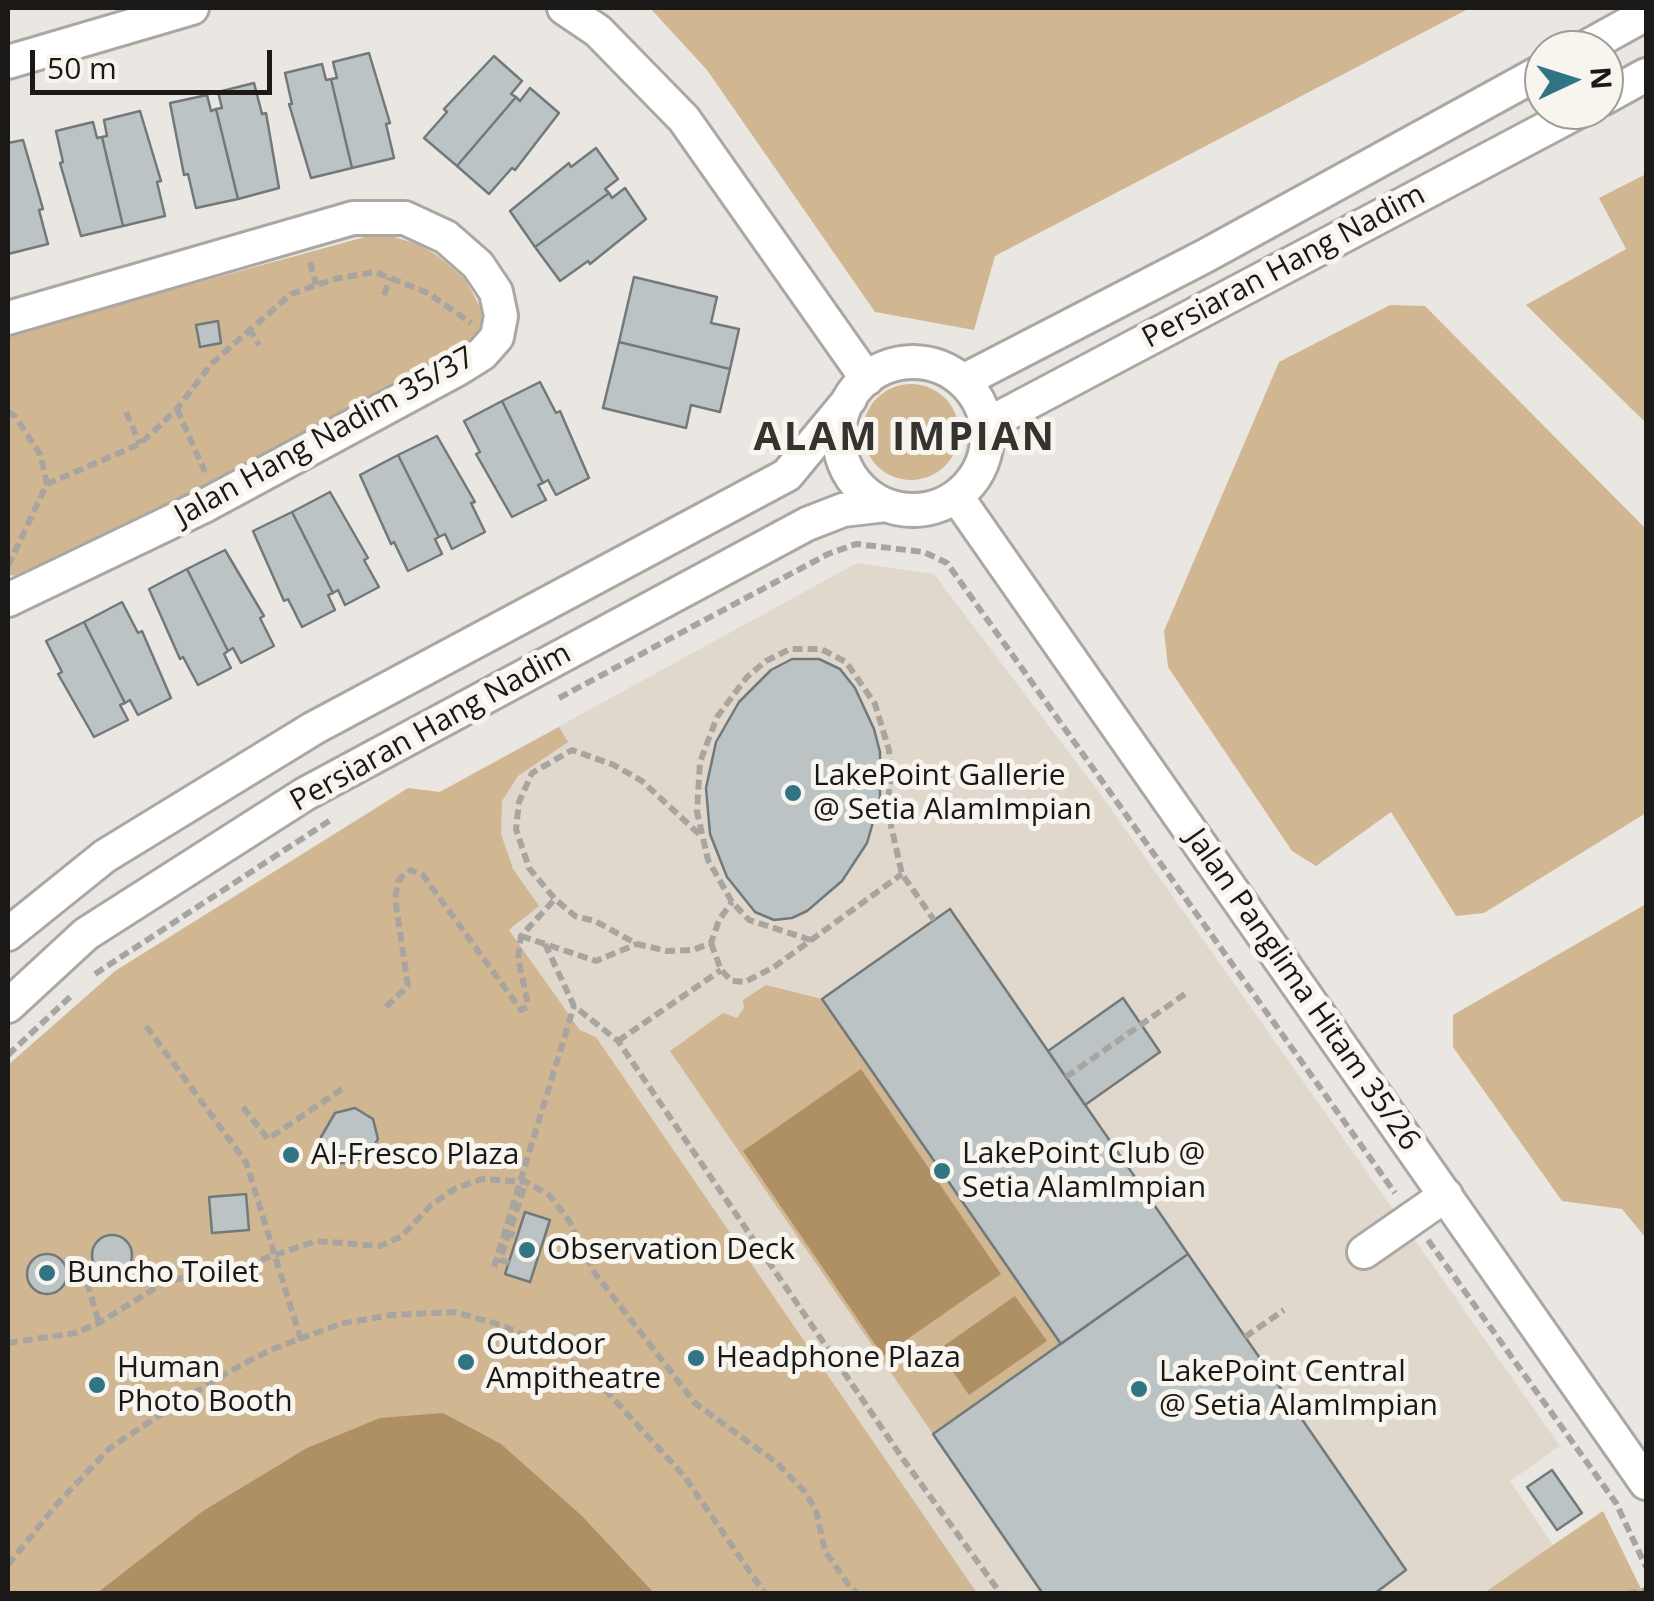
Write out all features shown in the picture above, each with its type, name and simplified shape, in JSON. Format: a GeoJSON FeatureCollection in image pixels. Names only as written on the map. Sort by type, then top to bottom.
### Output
{"type":"FeatureCollection","features":[{"type":"Feature","properties":{"kind":"street"},"geometry":{"type":"LineString","coordinates":[[8,62],[192,8]]}},
{"type":"Feature","properties":{"kind":"street"},"geometry":{"type":"LineString","coordinates":[[564,8],[598,31],[684,119],[858,389]]}},
{"type":"Feature","properties":{"kind":"street"},"geometry":{"type":"LineString","coordinates":[[1617,30],[1646,14]]}},
{"type":"Feature","properties":{"kind":"street","name":"Persiaran Hang Nadim"},"geometry":{"type":"LineString","coordinates":[[963,381],[1205,256],[1524,81]]}},
{"type":"Feature","properties":{"kind":"street","name":"Persiaran Hang Nadim"},"geometry":{"type":"LineString","coordinates":[[986,424],[1543,130]]}},
{"type":"Feature","properties":{"kind":"street","name":"Jalan Hang Nadim 35/37"},"geometry":{"type":"LineString","coordinates":[[8,318],[353,218],[404,218],[446,236],[478,265],[496,292],[501,316],[497,337],[482,354],[458,369],[206,504],[8,600]]}},
{"type":"Feature","properties":{"kind":"street"},"geometry":{"type":"LineString","coordinates":[[926,363],[963,381],[978,401],[986,424],[987,445],[972,482],[957,496],[923,510],[886,505],[857,484],[842,452],[840,434],[858,389],[895,366],[926,363]]}},
{"type":"Feature","properties":{"kind":"street","name":"Persiaran Hang Nadim"},"geometry":{"type":"LineString","coordinates":[[8,934],[106,856],[314,728],[788,475],[858,389]]}},
{"type":"Feature","properties":{"kind":"street","name":"Jalan Panglima Hitam 35/26"},"geometry":{"type":"LineString","coordinates":[[957,496],[1646,1483]]}},
{"type":"Feature","properties":{"kind":"street","name":"Persiaran Hang Nadim"},"geometry":{"type":"LineString","coordinates":[[8,1006],[86,934],[305,794],[807,524],[843,510],[886,505]]}},
{"type":"Feature","properties":{"kind":"street"},"geometry":{"type":"LineString","coordinates":[[1364,1252],[1446,1195]]}},
{"type":"Feature","properties":{"kind":"path"},"geometry":{"type":"LineString","coordinates":[[309,256],[316,285]]}},
{"type":"Feature","properties":{"kind":"path"},"geometry":{"type":"LineString","coordinates":[[47,484],[140,444],[177,410],[211,364],[290,294],[334,278],[376,272],[428,293],[476,327]]}},
{"type":"Feature","properties":{"kind":"path"},"geometry":{"type":"LineString","coordinates":[[384,295],[390,278]]}},
{"type":"Feature","properties":{"kind":"path"},"geometry":{"type":"LineString","coordinates":[[249,328],[259,345]]}},
{"type":"Feature","properties":{"kind":"path"},"geometry":{"type":"LineString","coordinates":[[177,410],[207,478]]}},
{"type":"Feature","properties":{"kind":"path"},"geometry":{"type":"LineString","coordinates":[[8,412],[15,416],[40,454],[47,484],[8,567]]}},
{"type":"Feature","properties":{"kind":"path"},"geometry":{"type":"LineString","coordinates":[[126,412],[140,444]]}},
{"type":"Feature","properties":{"kind":"path"},"geometry":{"type":"LineString","coordinates":[[555,700],[828,554],[856,544],[924,552],[948,563],[1616,1503],[1646,1567]]}},
{"type":"Feature","properties":{"kind":"path"},"geometry":{"type":"LineString","coordinates":[[811,940],[749,920],[732,902],[713,871],[701,836],[697,787],[707,739],[730,696],[766,661],[790,649],[821,649],[846,662],[875,704],[889,750],[888,808],[902,874],[934,920]]}},
{"type":"Feature","properties":{"kind":"path"},"geometry":{"type":"LineString","coordinates":[[701,836],[642,781],[614,765],[572,750],[532,773],[520,802],[516,828],[530,868],[555,899],[576,916],[595,921],[637,944],[667,952],[693,950],[710,943]]}},
{"type":"Feature","properties":{"kind":"path"},"geometry":{"type":"LineString","coordinates":[[878,806],[934,814]]}},
{"type":"Feature","properties":{"kind":"path"},"geometry":{"type":"LineString","coordinates":[[86,983],[99,970],[333,818]]}},
{"type":"Feature","properties":{"kind":"path"},"geometry":{"type":"LineString","coordinates":[[386,1008],[408,986],[396,898],[398,882],[411,870],[422,875],[521,1010],[527,1008],[527,1000],[518,958],[521,936],[555,899]]}},
{"type":"Feature","properties":{"kind":"path"},"geometry":{"type":"LineString","coordinates":[[732,902],[710,943],[721,970],[732,980],[745,982],[774,967],[902,874]]}},
{"type":"Feature","properties":{"kind":"path"},"geometry":{"type":"LineString","coordinates":[[521,936],[596,961],[637,944]]}},
{"type":"Feature","properties":{"kind":"path"},"geometry":{"type":"LineString","coordinates":[[546,944],[574,1006],[618,1040],[903,1459],[1001,1594]]}},
{"type":"Feature","properties":{"kind":"path"},"geometry":{"type":"LineString","coordinates":[[618,1040],[721,970]]}},
{"type":"Feature","properties":{"kind":"path"},"geometry":{"type":"LineString","coordinates":[[1066,1077],[1185,994]]}},
{"type":"Feature","properties":{"kind":"path"},"geometry":{"type":"LineString","coordinates":[[8,1056],[73,995]]}},
{"type":"Feature","properties":{"kind":"path"},"geometry":{"type":"LineString","coordinates":[[494,1267],[574,1006]]}},
{"type":"Feature","properties":{"kind":"path"},"geometry":{"type":"LineString","coordinates":[[146,1026],[246,1162],[301,1340]]}},
{"type":"Feature","properties":{"kind":"path"},"geometry":{"type":"LineString","coordinates":[[243,1107],[268,1139],[342,1089]]}},
{"type":"Feature","properties":{"kind":"path"},"geometry":{"type":"LineString","coordinates":[[8,1343],[75,1332],[99,1323],[160,1285],[197,1273],[237,1268],[316,1241],[380,1246],[402,1236],[431,1205],[456,1188],[482,1179],[526,1182],[549,1195],[568,1219],[594,1272],[695,1403],[777,1462],[804,1492],[816,1510],[826,1551],[858,1594]]}},
{"type":"Feature","properties":{"kind":"path"},"geometry":{"type":"LineString","coordinates":[[509,1263],[500,1260],[526,1182]]}},
{"type":"Feature","properties":{"kind":"path"},"geometry":{"type":"LineString","coordinates":[[505,1232],[517,1236]]}},
{"type":"Feature","properties":{"kind":"path"},"geometry":{"type":"LineString","coordinates":[[67,1274],[94,1264]]}},
{"type":"Feature","properties":{"kind":"path"},"geometry":{"type":"LineString","coordinates":[[83,1268],[99,1323]]}},
{"type":"Feature","properties":{"kind":"path"},"geometry":{"type":"LineString","coordinates":[[1245,1337],[1284,1310]]}},
{"type":"Feature","properties":{"kind":"path"},"geometry":{"type":"LineString","coordinates":[[8,1565],[56,1505],[111,1447],[219,1377],[270,1350],[340,1324],[391,1315],[455,1312],[504,1326],[560,1352],[600,1383],[640,1424],[715,1517],[765,1594]]}},
{"type":"Feature","properties":{"kind":"path"},"geometry":{"type":"LineString","coordinates":[[1626,1594],[1646,1590]]}},
{"type":"Feature","properties":{"kind":"shaded area"},"geometry":{"type":"Polygon","coordinates":[[[650,8],[1470,8],[995,256],[974,330],[875,312],[707,70],[650,8]]]}},
{"type":"Feature","properties":{"kind":"shaded area"},"geometry":{"type":"Polygon","coordinates":[[[1646,174],[1646,423],[1526,305],[1626,249],[1599,198],[1646,174]]]}},
{"type":"Feature","properties":{"kind":"shaded area"},"geometry":{"type":"Polygon","coordinates":[[[365,237],[394,237],[418,244],[465,279],[483,312],[480,329],[469,347],[39,572],[8,575],[9,334],[365,237]]]}},
{"type":"Feature","properties":{"kind":"shaded area"},"geometry":{"type":"Polygon","coordinates":[[[1390,305],[1425,306],[1646,529],[1646,813],[1484,913],[1456,916],[1391,812],[1316,866],[1292,851],[1168,667],[1164,631],[1279,362],[1390,305]]]}},
{"type":"Feature","properties":{"kind":"shaded area"},"geometry":{"type":"Polygon","coordinates":[[[911,384],[929,388],[945,398],[955,414],[959,432],[955,450],[945,466],[929,476],[911,480],[893,476],[877,466],[867,450],[863,432],[867,414],[877,398],[893,388],[911,384]]]}},
{"type":"Feature","properties":{"kind":"shaded area"},"geometry":{"type":"Polygon","coordinates":[[[857,563],[934,574],[1104,799],[1560,1446],[1510,1481],[1553,1545],[1484,1593],[977,1593],[596,1037],[580,1030],[509,930],[520,923],[439,792],[857,563]]]}},
{"type":"Feature","properties":{"kind":"shaded area"},"geometry":{"type":"Polygon","coordinates":[[[559,727],[568,742],[518,776],[502,801],[501,834],[513,869],[539,906],[509,930],[580,1030],[596,1037],[977,1593],[8,1593],[8,1065],[115,971],[408,788],[440,792],[559,727]]]}},
{"type":"Feature","properties":{"kind":"shaded area"},"geometry":{"type":"Polygon","coordinates":[[[1646,904],[1646,1238],[1622,1209],[1562,1201],[1453,1047],[1453,1015],[1646,904]]]}},
{"type":"Feature","properties":{"kind":"shaded area","name":"LakePoint Club @ Setia AlamImpian"},"geometry":{"type":"Polygon","coordinates":[[[950,909],[1188,1254],[933,1434],[670,1051],[723,1013],[737,1018],[744,1008],[743,1000],[766,985],[822,999],[950,909]]]}},
{"type":"Feature","properties":{"kind":"shaded area"},"geometry":{"type":"Polygon","coordinates":[[[861,1069],[1001,1274],[883,1356],[743,1151],[861,1069]]]}},
{"type":"Feature","properties":{"kind":"shaded area"},"geometry":{"type":"Polygon","coordinates":[[[1015,1296],[1047,1341],[969,1395],[938,1350],[1015,1296]]]}},
{"type":"Feature","properties":{"kind":"shaded area"},"geometry":{"type":"Polygon","coordinates":[[[443,1413],[501,1444],[582,1516],[654,1593],[97,1593],[203,1511],[307,1448],[380,1418],[443,1413]]]}},
{"type":"Feature","properties":{"kind":"shaded area"},"geometry":{"type":"Polygon","coordinates":[[[1603,1511],[1643,1593],[1484,1593],[1553,1545],[1603,1511]]]}},
{"type":"Feature","properties":{"kind":"building"},"geometry":{"type":"Polygon","coordinates":[[[369,53],[390,123],[386,124],[394,158],[352,168],[331,79],[337,78],[333,62],[369,53]]]}},
{"type":"Feature","properties":{"kind":"building"},"geometry":{"type":"Polygon","coordinates":[[[494,56],[522,81],[511,94],[516,97],[457,166],[424,138],[447,112],[444,109],[494,56]]]}},
{"type":"Feature","properties":{"kind":"building"},"geometry":{"type":"Polygon","coordinates":[[[322,64],[326,80],[331,79],[352,168],[311,178],[289,104],[285,73],[322,64]]]}},
{"type":"Feature","properties":{"kind":"building"},"geometry":{"type":"Polygon","coordinates":[[[254,83],[262,114],[266,113],[279,188],[238,199],[216,109],[222,108],[218,92],[254,83]]]}},
{"type":"Feature","properties":{"kind":"building"},"geometry":{"type":"Polygon","coordinates":[[[530,88],[559,113],[515,170],[512,168],[489,194],[457,166],[516,97],[520,101],[530,88]]]}},
{"type":"Feature","properties":{"kind":"building"},"geometry":{"type":"Polygon","coordinates":[[[207,95],[211,111],[216,109],[238,199],[196,208],[188,174],[184,175],[170,103],[207,95]]]}},
{"type":"Feature","properties":{"kind":"building"},"geometry":{"type":"Polygon","coordinates":[[[140,111],[161,181],[157,182],[165,216],[123,226],[102,137],[107,136],[104,120],[140,111]]]}},
{"type":"Feature","properties":{"kind":"building"},"geometry":{"type":"Polygon","coordinates":[[[93,122],[97,138],[102,137],[123,226],[81,236],[60,163],[63,162],[56,131],[93,122]]]}},
{"type":"Feature","properties":{"kind":"building"},"geometry":{"type":"Polygon","coordinates":[[[23,140],[43,209],[39,210],[48,244],[8,254],[8,143],[23,140]]]}},
{"type":"Feature","properties":{"kind":"building"},"geometry":{"type":"Polygon","coordinates":[[[596,148],[618,179],[605,189],[609,193],[535,247],[510,211],[569,163],[571,167],[596,148]]]}},
{"type":"Feature","properties":{"kind":"building"},"geometry":{"type":"Polygon","coordinates":[[[625,188],[646,219],[590,264],[588,261],[560,281],[535,247],[609,193],[612,198],[625,188]]]}},
{"type":"Feature","properties":{"kind":"building"},"geometry":{"type":"Polygon","coordinates":[[[634,277],[717,297],[711,323],[739,329],[730,369],[619,342],[634,277]]]}},
{"type":"Feature","properties":{"kind":"building"},"geometry":{"type":"Polygon","coordinates":[[[218,321],[221,343],[200,347],[196,325],[218,321]]]}},
{"type":"Feature","properties":{"kind":"building"},"geometry":{"type":"Polygon","coordinates":[[[619,342],[730,369],[720,412],[691,405],[686,428],[603,408],[619,342]]]}},
{"type":"Feature","properties":{"kind":"building"},"geometry":{"type":"Polygon","coordinates":[[[540,382],[556,413],[560,411],[589,478],[556,495],[548,480],[543,483],[502,401],[540,382]]]}},
{"type":"Feature","properties":{"kind":"building"},"geometry":{"type":"Polygon","coordinates":[[[502,401],[543,483],[538,485],[546,500],[512,517],[476,454],[480,452],[464,421],[502,401]]]}},
{"type":"Feature","properties":{"kind":"building"},"geometry":{"type":"Polygon","coordinates":[[[437,436],[475,502],[471,503],[485,532],[452,549],[445,534],[439,537],[398,455],[437,436]]]}},
{"type":"Feature","properties":{"kind":"building"},"geometry":{"type":"Polygon","coordinates":[[[398,455],[439,537],[435,539],[442,554],[408,571],[394,542],[391,544],[360,475],[398,455]]]}},
{"type":"Feature","properties":{"kind":"building"},"geometry":{"type":"Polygon","coordinates":[[[330,492],[368,558],[364,560],[379,587],[345,605],[338,590],[333,593],[292,512],[330,492]]]}},
{"type":"Feature","properties":{"kind":"building"},"geometry":{"type":"Polygon","coordinates":[[[292,512],[333,593],[328,595],[335,610],[302,627],[288,599],[284,601],[253,531],[292,512]]]}},
{"type":"Feature","properties":{"kind":"building"},"geometry":{"type":"Polygon","coordinates":[[[225,550],[264,616],[260,618],[274,646],[241,663],[233,648],[228,651],[187,569],[225,550]]]}},
{"type":"Feature","properties":{"kind":"building"},"geometry":{"type":"Polygon","coordinates":[[[187,569],[228,651],[224,654],[231,668],[198,685],[183,657],[180,659],[149,589],[187,569]]]}},
{"type":"Feature","properties":{"kind":"building"},"geometry":{"type":"Polygon","coordinates":[[[122,602],[138,633],[142,631],[171,698],[138,715],[130,700],[125,703],[84,622],[122,602]]]}},
{"type":"Feature","properties":{"kind":"building"},"geometry":{"type":"Polygon","coordinates":[[[84,622],[125,703],[120,705],[128,720],[94,737],[58,674],[62,672],[46,641],[84,622]]]}},
{"type":"Feature","properties":{"kind":"building","name":"LakePoint Gallerie @ Setia AlamImpian"},"geometry":{"type":"Polygon","coordinates":[[[792,659],[819,659],[840,669],[855,688],[880,752],[880,798],[867,843],[842,881],[807,911],[774,920],[755,912],[727,877],[710,834],[706,788],[716,742],[739,702],[771,670],[792,659]]]}},
{"type":"Feature","properties":{"kind":"building"},"geometry":{"type":"Polygon","coordinates":[[[950,909],[1188,1254],[1061,1344],[822,999],[950,909]]]}},
{"type":"Feature","properties":{"kind":"building"},"geometry":{"type":"Polygon","coordinates":[[[1123,998],[1160,1052],[1085,1105],[1048,1051],[1123,998]]]}},
{"type":"Feature","properties":{"kind":"building"},"geometry":{"type":"Polygon","coordinates":[[[355,1108],[373,1119],[378,1139],[367,1157],[338,1163],[336,1150],[324,1147],[321,1137],[335,1113],[355,1108]]]}},
{"type":"Feature","properties":{"kind":"building"},"geometry":{"type":"Polygon","coordinates":[[[246,1194],[249,1230],[212,1233],[209,1197],[246,1194]]]}},
{"type":"Feature","properties":{"kind":"building","name":"Observation Deck"},"geometry":{"type":"Polygon","coordinates":[[[525,1212],[550,1220],[530,1282],[505,1274],[525,1212]]]}},
{"type":"Feature","properties":{"kind":"building","name":"Buncho Toilet"},"geometry":{"type":"Polygon","coordinates":[[[112,1235],[126,1241],[132,1255],[126,1269],[112,1275],[98,1269],[92,1255],[98,1241],[112,1235]]]}},
{"type":"Feature","properties":{"kind":"building","name":"Buncho Toilet"},"geometry":{"type":"Polygon","coordinates":[[[47,1254],[61,1260],[67,1274],[61,1288],[47,1294],[33,1288],[27,1274],[33,1260],[47,1254]]]}},
{"type":"Feature","properties":{"kind":"building","name":"LakePoint Central @ Setia AlamImpian"},"geometry":{"type":"Polygon","coordinates":[[[1188,1254],[1406,1570],[1374,1594],[1043,1594],[933,1434],[1188,1254]]]}},
{"type":"Feature","properties":{"kind":"building"},"geometry":{"type":"Polygon","coordinates":[[[1552,1470],[1582,1513],[1557,1530],[1527,1487],[1552,1470]]]}},
{"type":"Feature","properties":{"kind":"place","name":"LakePoint Gallerie @ Setia AlamImpian"},"geometry":{"type":"Point","coordinates":[793,793]}},
{"type":"Feature","properties":{"kind":"place","name":"Al-Fresco Plaza"},"geometry":{"type":"Point","coordinates":[291,1155]}},
{"type":"Feature","properties":{"kind":"place","name":"LakePoint Club @ Setia AlamImpian"},"geometry":{"type":"Point","coordinates":[942,1171]}},
{"type":"Feature","properties":{"kind":"place","name":"Observation Deck"},"geometry":{"type":"Point","coordinates":[527,1250]}},
{"type":"Feature","properties":{"kind":"place","name":"Buncho Toilet"},"geometry":{"type":"Point","coordinates":[47,1273]}},
{"type":"Feature","properties":{"kind":"place","name":"Headphone Plaza"},"geometry":{"type":"Point","coordinates":[696,1358]}},
{"type":"Feature","properties":{"kind":"place","name":"Outdoor Ampitheatre"},"geometry":{"type":"Point","coordinates":[466,1362]}},
{"type":"Feature","properties":{"kind":"place","name":"Human Photo Booth"},"geometry":{"type":"Point","coordinates":[97,1385]}},
{"type":"Feature","properties":{"kind":"place","name":"LakePoint Central @ Setia AlamImpian"},"geometry":{"type":"Point","coordinates":[1139,1389]}},
{"type":"Feature","properties":{"kind":"district","name":"ALAM IMPIAN"},"geometry":{"type":"Point","coordinates":[905,439]}}]}
